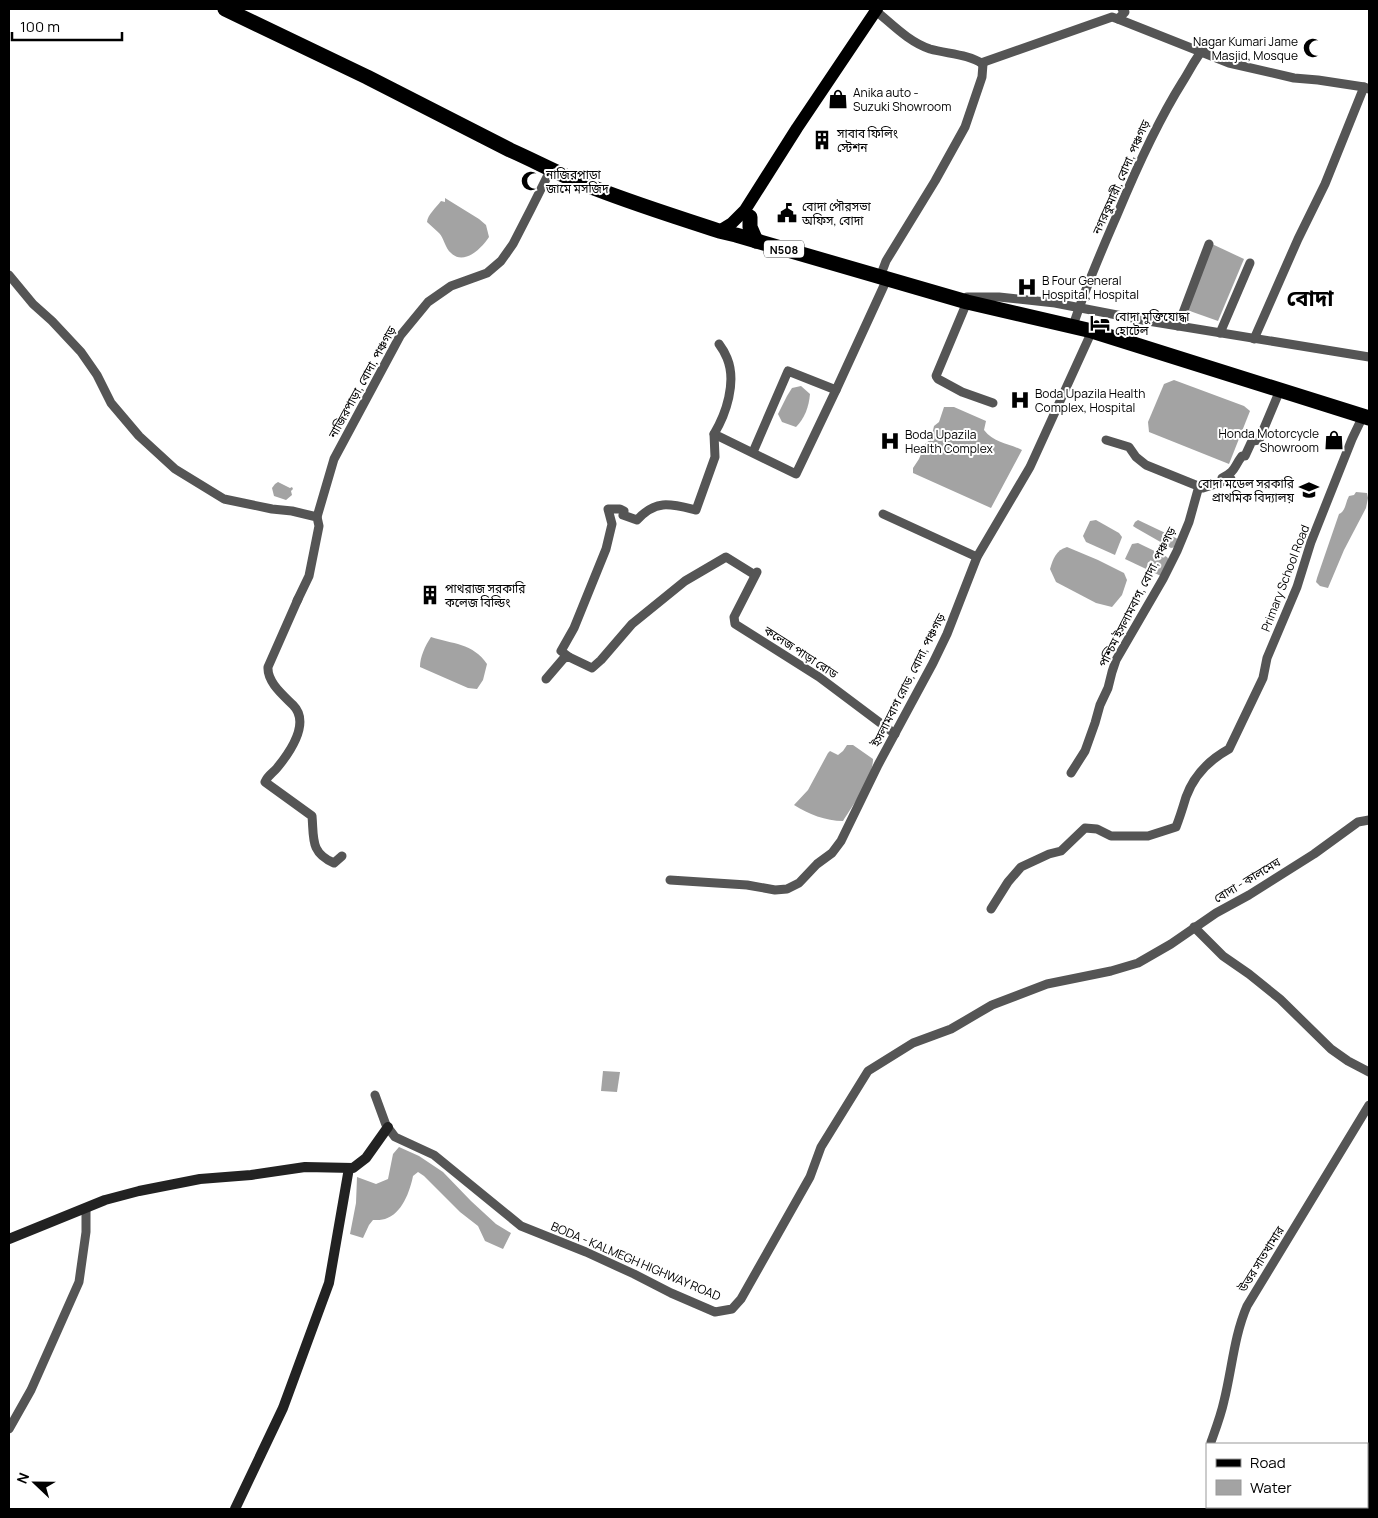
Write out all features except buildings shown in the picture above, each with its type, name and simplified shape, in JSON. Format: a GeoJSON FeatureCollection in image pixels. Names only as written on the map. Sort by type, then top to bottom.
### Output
{"type":"FeatureCollection","features":[{"type":"Feature","properties":{"kind":"highway","name":"N508"},"geometry":{"type":"LineString","coordinates":[[224,9],[372,80],[510,150],[610,195],[719,231],[949,297],[1073,326],[1366,417]]}},
{"type":"Feature","properties":{"kind":"highway"},"geometry":{"type":"LineString","coordinates":[[750,217],[750,227],[756,241]]}},
{"type":"Feature","properties":{"kind":"main road"},"geometry":{"type":"LineString","coordinates":[[719,231],[732,224],[745,210],[874,11]]}},
{"type":"Feature","properties":{"kind":"main road"},"geometry":{"type":"LineString","coordinates":[[737,235],[745,227],[750,217],[759,188]]}},
{"type":"Feature","properties":{"kind":"street"},"geometry":{"type":"LineString","coordinates":[[1118,19],[1125,12],[1122,9]]}},
{"type":"Feature","properties":{"kind":"street"},"geometry":{"type":"LineString","coordinates":[[874,11],[912,41],[929,48],[981,62],[1112,17],[1203,49],[1229,63],[1294,78],[1366,88],[1325,184],[1298,239],[1254,339]]}},
{"type":"Feature","properties":{"kind":"street","name":"নগরকুমারী, বোদা, পঞ্চগড়"},"geometry":{"type":"LineString","coordinates":[[1073,326],[1099,255],[1164,112],[1203,49]]}},
{"type":"Feature","properties":{"kind":"street"},"geometry":{"type":"LineString","coordinates":[[714,434],[796,474],[836,390],[883,278],[886,261],[935,181],[965,127],[982,77],[983,64],[981,62]]}},
{"type":"Feature","properties":{"kind":"street","name":"নাজিরপাড়া, বোদা, পঞ্চগড়"},"geometry":{"type":"LineString","coordinates":[[342,856],[334,863],[319,854],[315,847],[312,816],[265,782],[267,776],[276,770],[288,753],[298,735],[300,721],[298,710],[279,691],[268,673],[268,667],[309,576],[319,526],[317,517],[334,459],[400,336],[428,302],[451,286],[487,273],[501,261],[512,244],[551,169]]}},
{"type":"Feature","properties":{"kind":"street"},"geometry":{"type":"LineString","coordinates":[[1178,326],[1209,244]]}},
{"type":"Feature","properties":{"kind":"street"},"geometry":{"type":"LineString","coordinates":[[1220,334],[1250,263]]}},
{"type":"Feature","properties":{"kind":"street"},"geometry":{"type":"LineString","coordinates":[[9,276],[33,304],[81,352],[97,375],[111,403],[134,431],[175,468],[224,499],[317,517]]}},
{"type":"Feature","properties":{"kind":"street"},"geometry":{"type":"LineString","coordinates":[[949,297],[999,297],[1054,303],[1220,334],[1369,357]]}},
{"type":"Feature","properties":{"kind":"street"},"geometry":{"type":"LineString","coordinates":[[967,302],[936,376],[938,379],[962,392],[992,404]]}},
{"type":"Feature","properties":{"kind":"street","name":"ইসলামবাগ রোড, বোদা, পঞ্চগড়"},"geometry":{"type":"LineString","coordinates":[[670,880],[747,885],[787,890],[799,883],[817,864],[832,853],[841,841],[878,765],[947,634],[977,557],[1030,467],[1092,332]]}},
{"type":"Feature","properties":{"kind":"street"},"geometry":{"type":"LineString","coordinates":[[546,679],[564,658],[574,628],[596,578],[612,524],[608,509],[620,509],[624,511],[624,515],[637,520],[650,507],[663,505],[680,506],[696,510],[715,457],[714,434],[722,421],[730,391],[728,360],[719,344]]}},
{"type":"Feature","properties":{"kind":"street"},"geometry":{"type":"LineString","coordinates":[[753,452],[788,371],[836,390]]}},
{"type":"Feature","properties":{"kind":"street"},"geometry":{"type":"LineString","coordinates":[[1214,485],[1218,480],[1234,471],[1240,458],[1245,456],[1251,443],[1259,440],[1280,390]]}},
{"type":"Feature","properties":{"kind":"street","name":"Primary School Road"},"geometry":{"type":"LineString","coordinates":[[991,909],[1008,882],[1021,867],[1049,854],[1061,851],[1085,828],[1096,829],[1111,836],[1148,836],[1176,827],[1187,795],[1202,768],[1229,749],[1263,678],[1267,658],[1297,587],[1311,542],[1352,440],[1366,417]]}},
{"type":"Feature","properties":{"kind":"street"},"geometry":{"type":"LineString","coordinates":[[1106,440],[1129,447],[1136,457],[1146,465],[1203,488],[1231,479]]}},
{"type":"Feature","properties":{"kind":"street","name":"পশ্চিম ইসলামবাগ, বোদা, পঞ্চগড়"},"geometry":{"type":"LineString","coordinates":[[1071,773],[1085,750],[1096,723],[1100,705],[1108,688],[1116,660],[1177,551],[1199,486]]}},
{"type":"Feature","properties":{"kind":"street"},"geometry":{"type":"LineString","coordinates":[[882,514],[977,557]]}},
{"type":"Feature","properties":{"kind":"street","name":"কলেজ পাড়া রোড"},"geometry":{"type":"LineString","coordinates":[[565,654],[592,668],[632,624],[685,581],[726,557],[756,574],[734,617],[735,624],[820,677],[896,734]]}},
{"type":"Feature","properties":{"kind":"street","name":"বোদা - কালমেঘ"},"geometry":{"type":"LineString","coordinates":[[1138,963],[1308,858],[1358,822],[1369,820]]}},
{"type":"Feature","properties":{"kind":"street"},"geometry":{"type":"LineString","coordinates":[[1194,927],[1223,956],[1280,999],[1331,1049],[1369,1072]]}},
{"type":"Feature","properties":{"kind":"street","name":"BODA - KALMEGH HIGHWAY ROAD"},"geometry":{"type":"LineString","coordinates":[[388,1127],[395,1136],[434,1155],[521,1226],[586,1252],[715,1312],[725,1311],[732,1309],[741,1299],[810,1177],[821,1147],[868,1070],[913,1043],[951,1029],[992,1005],[1047,984],[1111,971],[1138,963]]}},
{"type":"Feature","properties":{"kind":"street"},"geometry":{"type":"LineString","coordinates":[[9,1239],[105,1200],[138,1191],[200,1179],[251,1176],[305,1167],[353,1168],[366,1158],[388,1127],[375,1095]]}},
{"type":"Feature","properties":{"kind":"street","name":"উত্তর সাতখামার"},"geometry":{"type":"LineString","coordinates":[[1210,1442],[1220,1417],[1241,1320],[1247,1306],[1369,1105]]}},
{"type":"Feature","properties":{"kind":"street"},"geometry":{"type":"LineString","coordinates":[[236,1509],[283,1408],[328,1283],[349,1168]]}},
{"type":"Feature","properties":{"kind":"street"},"geometry":{"type":"LineString","coordinates":[[9,1428],[30,1390],[79,1282],[86,1232],[86,1208]]}},
{"type":"Feature","properties":{"kind":"water"},"geometry":{"type":"Polygon","coordinates":[[[445,198],[486,225],[489,237],[482,246],[467,257],[461,258],[451,253],[441,235],[427,222],[441,201],[445,202],[445,198]]]}},
{"type":"Feature","properties":{"kind":"water"},"geometry":{"type":"Polygon","coordinates":[[[1212,244],[1244,259],[1218,321],[1187,310],[1212,244]]]}},
{"type":"Feature","properties":{"kind":"water"},"geometry":{"type":"Polygon","coordinates":[[[1174,380],[1244,406],[1250,411],[1229,464],[1149,432],[1148,422],[1164,384],[1174,380]]]}},
{"type":"Feature","properties":{"kind":"water"},"geometry":{"type":"Polygon","coordinates":[[[801,386],[810,394],[808,407],[796,427],[782,422],[778,414],[792,388],[801,386]]]}},
{"type":"Feature","properties":{"kind":"water"},"geometry":{"type":"Polygon","coordinates":[[[944,407],[954,407],[986,421],[984,430],[992,438],[1022,450],[991,508],[913,473],[913,468],[925,444],[931,439],[934,426],[939,422],[944,407]]]}},
{"type":"Feature","properties":{"kind":"water"},"geometry":{"type":"Polygon","coordinates":[[[278,482],[293,489],[291,491],[292,495],[286,500],[274,496],[272,488],[278,482]]]}},
{"type":"Feature","properties":{"kind":"water"},"geometry":{"type":"Polygon","coordinates":[[[1356,492],[1367,493],[1366,508],[1344,550],[1328,588],[1320,586],[1316,582],[1317,578],[1339,514],[1344,509],[1349,496],[1354,495],[1356,492]]]}},
{"type":"Feature","properties":{"kind":"water"},"geometry":{"type":"Polygon","coordinates":[[[1096,520],[1119,533],[1122,537],[1115,555],[1086,542],[1083,536],[1090,521],[1096,520]]]}},
{"type":"Feature","properties":{"kind":"water"},"geometry":{"type":"Polygon","coordinates":[[[1138,520],[1178,539],[1176,547],[1171,548],[1133,526],[1138,520]]]}},
{"type":"Feature","properties":{"kind":"water"},"geometry":{"type":"Polygon","coordinates":[[[1138,543],[1167,557],[1169,560],[1161,576],[1125,559],[1132,544],[1138,543]]]}},
{"type":"Feature","properties":{"kind":"water"},"geometry":{"type":"Polygon","coordinates":[[[1067,547],[1124,573],[1127,580],[1122,595],[1112,607],[1096,603],[1056,582],[1050,569],[1051,565],[1058,553],[1067,547]]]}},
{"type":"Feature","properties":{"kind":"water"},"geometry":{"type":"Polygon","coordinates":[[[431,637],[462,645],[481,657],[487,664],[483,680],[477,689],[468,688],[420,667],[423,652],[431,637]]]}},
{"type":"Feature","properties":{"kind":"water"},"geometry":{"type":"Polygon","coordinates":[[[847,745],[853,745],[873,759],[866,783],[843,821],[817,816],[794,805],[808,790],[828,753],[830,751],[838,755],[847,745]]]}},
{"type":"Feature","properties":{"kind":"water"},"geometry":{"type":"Polygon","coordinates":[[[603,1071],[620,1072],[617,1092],[601,1091],[603,1071]]]}},
{"type":"Feature","properties":{"kind":"water"},"geometry":{"type":"Polygon","coordinates":[[[399,1147],[419,1156],[443,1172],[496,1224],[511,1233],[503,1249],[485,1241],[478,1226],[460,1212],[418,1172],[413,1176],[407,1195],[396,1212],[385,1219],[373,1220],[363,1238],[350,1234],[356,1203],[357,1177],[376,1184],[388,1179],[393,1154],[399,1147]]]}},
{"type":"Feature","properties":{"kind":"place","name":"Nagar Kumari Jame Masjid, Mosque"},"geometry":{"type":"Point","coordinates":[1313,48]}},
{"type":"Feature","properties":{"kind":"place","name":"Anika auto - Suzuki Showroom"},"geometry":{"type":"Point","coordinates":[838,99]}},
{"type":"Feature","properties":{"kind":"place","name":"সাবাব ফিলিং স্টেশন"},"geometry":{"type":"Point","coordinates":[822,140]}},
{"type":"Feature","properties":{"kind":"place","name":"নাজিরপাড়া জামে মসজিদ"},"geometry":{"type":"Point","coordinates":[531,181]}},
{"type":"Feature","properties":{"kind":"place","name":"বোদা পৌরসভা অফিস, বোদা"},"geometry":{"type":"Point","coordinates":[787,213]}},
{"type":"Feature","properties":{"kind":"place","name":"B Four General Hospital, Hospital"},"geometry":{"type":"Point","coordinates":[1027,287]}},
{"type":"Feature","properties":{"kind":"place","name":"বোদা মুক্তিযোদ্ধা হোটেল"},"geometry":{"type":"Point","coordinates":[1100,323]}},
{"type":"Feature","properties":{"kind":"place","name":"Boda Upazila Health Complex, Hospital"},"geometry":{"type":"Point","coordinates":[1020,400]}},
{"type":"Feature","properties":{"kind":"place","name":"Honda Motorcycle Showroom"},"geometry":{"type":"Point","coordinates":[1334,440]}},
{"type":"Feature","properties":{"kind":"place","name":"Boda Upazila Health Complex"},"geometry":{"type":"Point","coordinates":[890,441]}},
{"type":"Feature","properties":{"kind":"place","name":"বোদা মডেল সরকারি প্রাথমিক বিদ্যালয়"},"geometry":{"type":"Point","coordinates":[1309,490]}},
{"type":"Feature","properties":{"kind":"place","name":"পাথরাজ সরকারি কলেজ বিল্ডিং"},"geometry":{"type":"Point","coordinates":[430,595]}},
{"type":"Feature","properties":{"kind":"district","name":"বোদা"},"geometry":{"type":"Point","coordinates":[1310,298]}}]}
